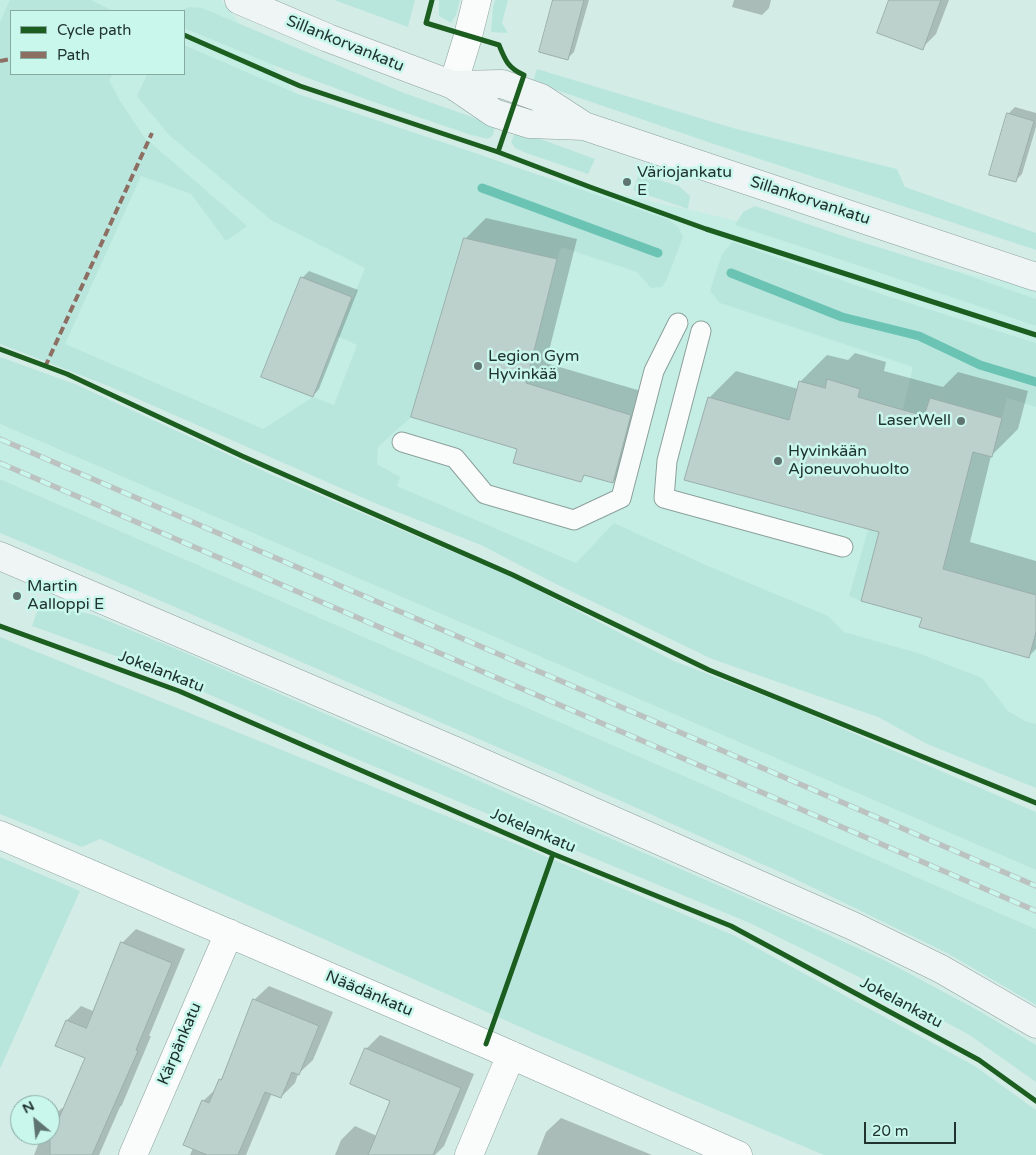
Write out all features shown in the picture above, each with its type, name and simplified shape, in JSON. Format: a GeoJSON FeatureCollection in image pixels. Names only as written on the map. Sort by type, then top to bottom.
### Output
{"type":"FeatureCollection","features":[{"type":"Feature","properties":{"kind":"street","name":"Sillankorvankatu"},"geometry":{"type":"LineString","coordinates":[[239,0],[328,38],[452,85],[494,113],[529,124],[584,126],[1036,277]]}},
{"type":"Feature","properties":{"kind":"street"},"geometry":{"type":"LineString","coordinates":[[452,85],[468,36],[477,0]]}},
{"type":"Feature","properties":{"kind":"street"},"geometry":{"type":"LineString","coordinates":[[0,556],[458,752],[853,926],[941,969],[1036,1024]]}},
{"type":"Feature","properties":{"kind":"street","name":"Näädänkatu"},"geometry":{"type":"LineString","coordinates":[[0,836],[588,1088],[738,1155]]}},
{"type":"Feature","properties":{"kind":"street","name":"Kärpänkatu"},"geometry":{"type":"LineString","coordinates":[[132,1155],[229,933]]}},
{"type":"Feature","properties":{"kind":"street"},"geometry":{"type":"LineString","coordinates":[[469,1155],[510,1056]]}},
{"type":"Feature","properties":{"kind":"lane"},"geometry":{"type":"LineString","coordinates":[[402,442],[455,458],[485,494],[574,520],[621,498],[654,371],[678,323]]}},
{"type":"Feature","properties":{"kind":"lane"},"geometry":{"type":"LineString","coordinates":[[701,331],[667,461],[664,498],[843,547]]}},
{"type":"Feature","properties":{"kind":"shaded area"},"geometry":{"type":"Polygon","coordinates":[[[0,0],[221,0],[295,93],[536,175],[1036,289],[1036,776],[0,323],[0,0]]]}},
{"type":"Feature","properties":{"kind":"shaded area"},"geometry":{"type":"Polygon","coordinates":[[[10,0],[91,0],[111,10],[10,10],[10,75],[112,75],[109,80],[120,101],[144,137],[247,226],[226,241],[191,194],[141,176],[65,344],[263,429],[313,397],[334,405],[357,345],[337,336],[365,268],[271,220],[169,135],[137,96],[147,75],[185,75],[185,45],[295,93],[669,220],[678,227],[683,237],[667,279],[662,287],[651,288],[637,272],[561,247],[557,259],[464,239],[411,417],[378,447],[377,464],[400,477],[397,486],[576,563],[614,523],[706,565],[828,616],[844,632],[918,653],[982,678],[1008,711],[1025,721],[1036,724],[1036,788],[927,744],[878,717],[712,659],[554,583],[481,545],[377,504],[106,385],[0,344],[0,22],[10,0]]]}},
{"type":"Feature","properties":{"kind":"shaded area"},"geometry":{"type":"Polygon","coordinates":[[[334,0],[415,0],[408,27],[334,0]]]}},
{"type":"Feature","properties":{"kind":"shaded area"},"geometry":{"type":"Polygon","coordinates":[[[439,0],[460,0],[456,15],[451,23],[439,16],[439,0]]]}},
{"type":"Feature","properties":{"kind":"shaded area"},"geometry":{"type":"Polygon","coordinates":[[[495,0],[508,0],[502,23],[508,33],[491,32],[495,0]]]}},
{"type":"Feature","properties":{"kind":"shaded area"},"geometry":{"type":"Polygon","coordinates":[[[189,7],[202,8],[404,93],[495,125],[493,135],[488,139],[471,135],[278,67],[185,28],[185,10],[183,10],[189,7]]]}},
{"type":"Feature","properties":{"kind":"shaded area"},"geometry":{"type":"Polygon","coordinates":[[[537,69],[733,128],[897,169],[905,187],[1036,233],[1036,250],[533,82],[537,69]]]}},
{"type":"Feature","properties":{"kind":"shaded area"},"geometry":{"type":"Polygon","coordinates":[[[516,130],[595,159],[588,174],[515,148],[511,142],[516,130]]]}},
{"type":"Feature","properties":{"kind":"shaded area"},"geometry":{"type":"Polygon","coordinates":[[[639,174],[679,186],[690,196],[688,209],[633,190],[639,174]]]}},
{"type":"Feature","properties":{"kind":"shaded area"},"geometry":{"type":"Polygon","coordinates":[[[755,206],[1036,299],[1036,326],[735,225],[743,212],[755,206]]]}},
{"type":"Feature","properties":{"kind":"shaded area"},"geometry":{"type":"Polygon","coordinates":[[[733,242],[887,296],[1036,343],[1036,407],[1007,398],[1002,418],[930,399],[921,424],[910,421],[861,601],[849,596],[903,409],[913,367],[720,303],[710,291],[722,254],[733,242]]]}},
{"type":"Feature","properties":{"kind":"shaded area"},"geometry":{"type":"Polygon","coordinates":[[[0,357],[75,384],[268,473],[516,579],[674,661],[788,705],[1036,812],[1036,870],[0,424],[0,357]]]}},
{"type":"Feature","properties":{"kind":"shaded area"},"geometry":{"type":"Polygon","coordinates":[[[0,424],[1036,870],[1036,929],[0,479],[0,424]]]}},
{"type":"Feature","properties":{"kind":"shaded area"},"geometry":{"type":"Polygon","coordinates":[[[0,479],[1036,929],[1036,1005],[947,953],[791,877],[603,793],[0,533],[0,479]]]}},
{"type":"Feature","properties":{"kind":"shaded area"},"geometry":{"type":"Polygon","coordinates":[[[40,603],[94,615],[186,653],[761,904],[886,961],[981,1012],[1036,1045],[1036,1082],[968,1034],[752,924],[347,755],[149,668],[32,626],[40,603]]]}},
{"type":"Feature","properties":{"kind":"shaded area"},"geometry":{"type":"Polygon","coordinates":[[[0,637],[526,848],[733,935],[975,1066],[1036,1110],[1036,1155],[824,1155],[536,1034],[100,839],[82,847],[0,814],[0,637]]]}},
{"type":"Feature","properties":{"kind":"shaded area"},"geometry":{"type":"Polygon","coordinates":[[[0,857],[80,891],[0,1069],[0,857]]]}},
{"type":"Feature","properties":{"kind":"building"},"geometry":{"type":"Polygon","coordinates":[[[553,0],[584,0],[568,60],[539,52],[553,0]]]}},
{"type":"Feature","properties":{"kind":"building"},"geometry":{"type":"Polygon","coordinates":[[[889,0],[941,0],[923,50],[877,33],[889,0]]]}},
{"type":"Feature","properties":{"kind":"building"},"geometry":{"type":"Polygon","coordinates":[[[1007,113],[1034,121],[1016,182],[989,175],[1007,113]]]}},
{"type":"Feature","properties":{"kind":"building","name":"Legion Gym Hyvinkää"},"geometry":{"type":"Polygon","coordinates":[[[464,238],[557,259],[526,383],[631,415],[613,483],[584,475],[581,482],[513,463],[517,449],[411,417],[464,238]]]}},
{"type":"Feature","properties":{"kind":"building"},"geometry":{"type":"Polygon","coordinates":[[[301,277],[352,297],[313,397],[261,377],[301,277]]]}},
{"type":"Feature","properties":{"kind":"building"},"geometry":{"type":"Polygon","coordinates":[[[827,379],[860,389],[858,397],[924,416],[930,398],[1002,418],[992,457],[973,452],[943,569],[1036,595],[1036,632],[1029,658],[919,627],[922,618],[861,601],[879,532],[684,480],[708,397],[789,420],[799,381],[825,388],[827,379]]]}},
{"type":"Feature","properties":{"kind":"building"},"geometry":{"type":"Polygon","coordinates":[[[121,942],[172,963],[136,1050],[138,1051],[92,1155],[50,1155],[50,1145],[60,1145],[60,1116],[85,1058],[55,1046],[66,1020],[86,1028],[121,942]]]}},
{"type":"Feature","properties":{"kind":"building"},"geometry":{"type":"Polygon","coordinates":[[[253,999],[319,1026],[299,1075],[292,1072],[281,1098],[265,1092],[238,1155],[207,1155],[183,1145],[202,1100],[209,1103],[219,1079],[221,1080],[253,999]]]}},
{"type":"Feature","properties":{"kind":"building"},"geometry":{"type":"Polygon","coordinates":[[[365,1048],[461,1088],[433,1155],[368,1155],[390,1101],[350,1084],[365,1048]]]}},
{"type":"Feature","properties":{"kind":"waterway"},"geometry":{"type":"LineString","coordinates":[[482,188],[658,253]]}},
{"type":"Feature","properties":{"kind":"waterway"},"geometry":{"type":"LineString","coordinates":[[731,273],[842,317],[919,336],[980,365],[1036,382]]}},
{"type":"Feature","properties":{"kind":"railway"},"geometry":{"type":"LineString","coordinates":[[0,439],[1036,886]]}},
{"type":"Feature","properties":{"kind":"railway"},"geometry":{"type":"LineString","coordinates":[[0,463],[1036,911]]}},
{"type":"Feature","properties":{"kind":"marked path"},"geometry":{"type":"LineString","coordinates":[[0,61],[10,59]]}},
{"type":"Feature","properties":{"kind":"marked path"},"geometry":{"type":"LineString","coordinates":[[45,367],[152,133]]}},
{"type":"Feature","properties":{"kind":"cycle path"},"geometry":{"type":"LineString","coordinates":[[432,0],[426,23],[499,45],[508,63],[524,75],[498,152]]}},
{"type":"Feature","properties":{"kind":"cycle path"},"geometry":{"type":"LineString","coordinates":[[185,35],[300,86],[498,152],[706,229],[1036,335]]}},
{"type":"Feature","properties":{"kind":"cycle path"},"geometry":{"type":"LineString","coordinates":[[0,349],[67,374],[242,456],[513,575],[709,670],[1036,803]]}},
{"type":"Feature","properties":{"kind":"cycle path","name":"Jokelankatu"},"geometry":{"type":"LineString","coordinates":[[0,626],[179,691],[553,854],[731,926],[979,1060],[1036,1101]]}},
{"type":"Feature","properties":{"kind":"cycle path","name":"Jokelankatu"},"geometry":{"type":"LineString","coordinates":[[486,1044],[553,854]]}},
{"type":"Feature","properties":{"kind":"place","name":"Väriojankatu E"},"geometry":{"type":"Point","coordinates":[627,182]}},
{"type":"Feature","properties":{"kind":"place","name":"Legion Gym Hyvinkää"},"geometry":{"type":"Point","coordinates":[478,366]}},
{"type":"Feature","properties":{"kind":"place","name":"LaserWell"},"geometry":{"type":"Point","coordinates":[961,421]}},
{"type":"Feature","properties":{"kind":"place","name":"Hyvinkään Ajoneuvohuolto"},"geometry":{"type":"Point","coordinates":[778,461]}},
{"type":"Feature","properties":{"kind":"place","name":"Martin Aalloppi E"},"geometry":{"type":"Point","coordinates":[17,596]}}]}
